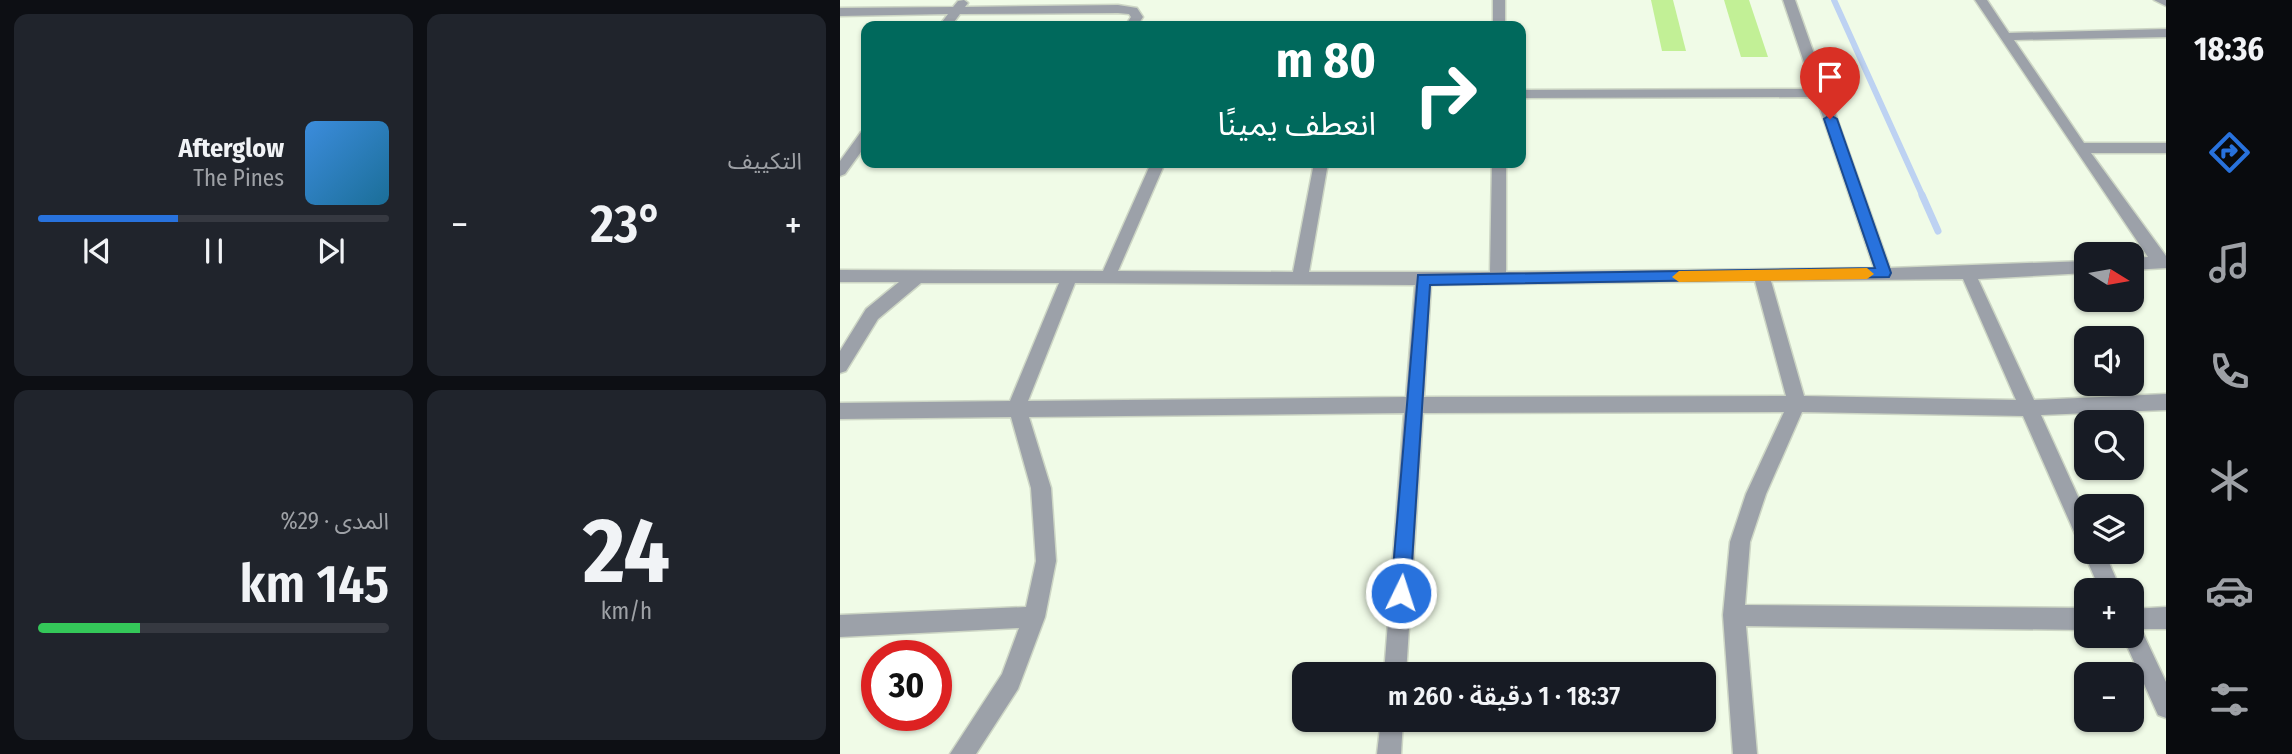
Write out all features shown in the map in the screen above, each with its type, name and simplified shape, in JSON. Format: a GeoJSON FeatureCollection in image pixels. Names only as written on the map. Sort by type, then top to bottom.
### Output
{"type":"FeatureCollection","features":[{"type":"Feature","properties":{"kind":"street"},"geometry":{"type":"LineString","coordinates":[[1499,0],[1499,21]]}},
{"type":"Feature","properties":{"kind":"street"},"geometry":{"type":"LineString","coordinates":[[1789,0],[1884,273]]}},
{"type":"Feature","properties":{"kind":"street"},"geometry":{"type":"LineString","coordinates":[[1981,0],[2080,148],[2163,262]]}},
{"type":"Feature","properties":{"kind":"street"},"geometry":{"type":"LineString","coordinates":[[2160,0],[2166,2]]}},
{"type":"Feature","properties":{"kind":"street"},"geometry":{"type":"LineString","coordinates":[[949,21],[961,5]]}},
{"type":"Feature","properties":{"kind":"street"},"geometry":{"type":"LineString","coordinates":[[840,12],[961,5],[1118,9],[1133,11],[1137,17],[1134,21]]}},
{"type":"Feature","properties":{"kind":"street"},"geometry":{"type":"LineString","coordinates":[[2006,37],[2166,33]]}},
{"type":"Feature","properties":{"kind":"street"},"geometry":{"type":"LineString","coordinates":[[1526,94],[1822,93]]}},
{"type":"Feature","properties":{"kind":"street"},"geometry":{"type":"LineString","coordinates":[[843,163],[861,141]]}},
{"type":"Feature","properties":{"kind":"street"},"geometry":{"type":"LineString","coordinates":[[2080,148],[2166,148]]}},
{"type":"Feature","properties":{"kind":"street"},"geometry":{"type":"LineString","coordinates":[[843,163],[861,160]]}},
{"type":"Feature","properties":{"kind":"street"},"geometry":{"type":"LineString","coordinates":[[1108,277],[1156,168]]}},
{"type":"Feature","properties":{"kind":"street"},"geometry":{"type":"LineString","coordinates":[[1300,278],[1320,168]]}},
{"type":"Feature","properties":{"kind":"street"},"geometry":{"type":"LineString","coordinates":[[1498,278],[1499,168]]}},
{"type":"Feature","properties":{"kind":"street"},"geometry":{"type":"LineString","coordinates":[[2144,263],[2163,262]]}},
{"type":"Feature","properties":{"kind":"street"},"geometry":{"type":"LineString","coordinates":[[840,276],[1423,279],[1968,273],[2074,268]]}},
{"type":"Feature","properties":{"kind":"street"},"geometry":{"type":"LineString","coordinates":[[1968,273],[2074,510]]}},
{"type":"Feature","properties":{"kind":"street"},"geometry":{"type":"LineString","coordinates":[[840,366],[872,314],[918,276]]}},
{"type":"Feature","properties":{"kind":"street"},"geometry":{"type":"LineString","coordinates":[[962,754],[1010,681],[1034,617],[1046,561],[1041,488],[1017,407],[1070,276]]}},
{"type":"Feature","properties":{"kind":"street"},"geometry":{"type":"LineString","coordinates":[[1745,754],[1734,615],[1740,542],[1756,494],[1797,404],[1762,276]]}},
{"type":"Feature","properties":{"kind":"street"},"geometry":{"type":"LineString","coordinates":[[1396,662],[1423,279]]}},
{"type":"Feature","properties":{"kind":"street"},"geometry":{"type":"LineString","coordinates":[[840,411],[1017,407],[1797,404],[2026,408],[2166,402]]}},
{"type":"Feature","properties":{"kind":"street"},"geometry":{"type":"LineString","coordinates":[[1734,615],[2074,619]]}},
{"type":"Feature","properties":{"kind":"street"},"geometry":{"type":"LineString","coordinates":[[840,626],[1034,617]]}},
{"type":"Feature","properties":{"kind":"street"},"geometry":{"type":"LineString","coordinates":[[2144,619],[2166,618]]}},
{"type":"Feature","properties":{"kind":"street"},"geometry":{"type":"LineString","coordinates":[[2139,648],[2166,707]]}},
{"type":"Feature","properties":{"kind":"street"},"geometry":{"type":"LineString","coordinates":[[1389,754],[1391,732]]}},
{"type":"Feature","properties":{"kind":"building"},"geometry":{"type":"Polygon","coordinates":[[[1651,0],[1673,0],[1686,51],[1662,51],[1651,0]]]}},
{"type":"Feature","properties":{"kind":"building"},"geometry":{"type":"Polygon","coordinates":[[[1724,0],[1749,0],[1768,57],[1741,57],[1724,0]]]}},
{"type":"Feature","properties":{"kind":"waterway"},"geometry":{"type":"LineString","coordinates":[[1834,0],[1923,197]]}},
{"type":"Feature","properties":{"kind":"waterway"},"geometry":{"type":"LineString","coordinates":[[1922,195],[1938,231]]}},
{"type":"Feature","properties":{"kind":"slow traffic"},"geometry":{"type":"LineString","coordinates":[[1679,277],[1867,274]]}},
{"type":"Feature","properties":{"kind":"route"},"geometry":{"type":"LineString","coordinates":[[1401,593],[1423,279],[1884,273],[1830,119]]}}]}
